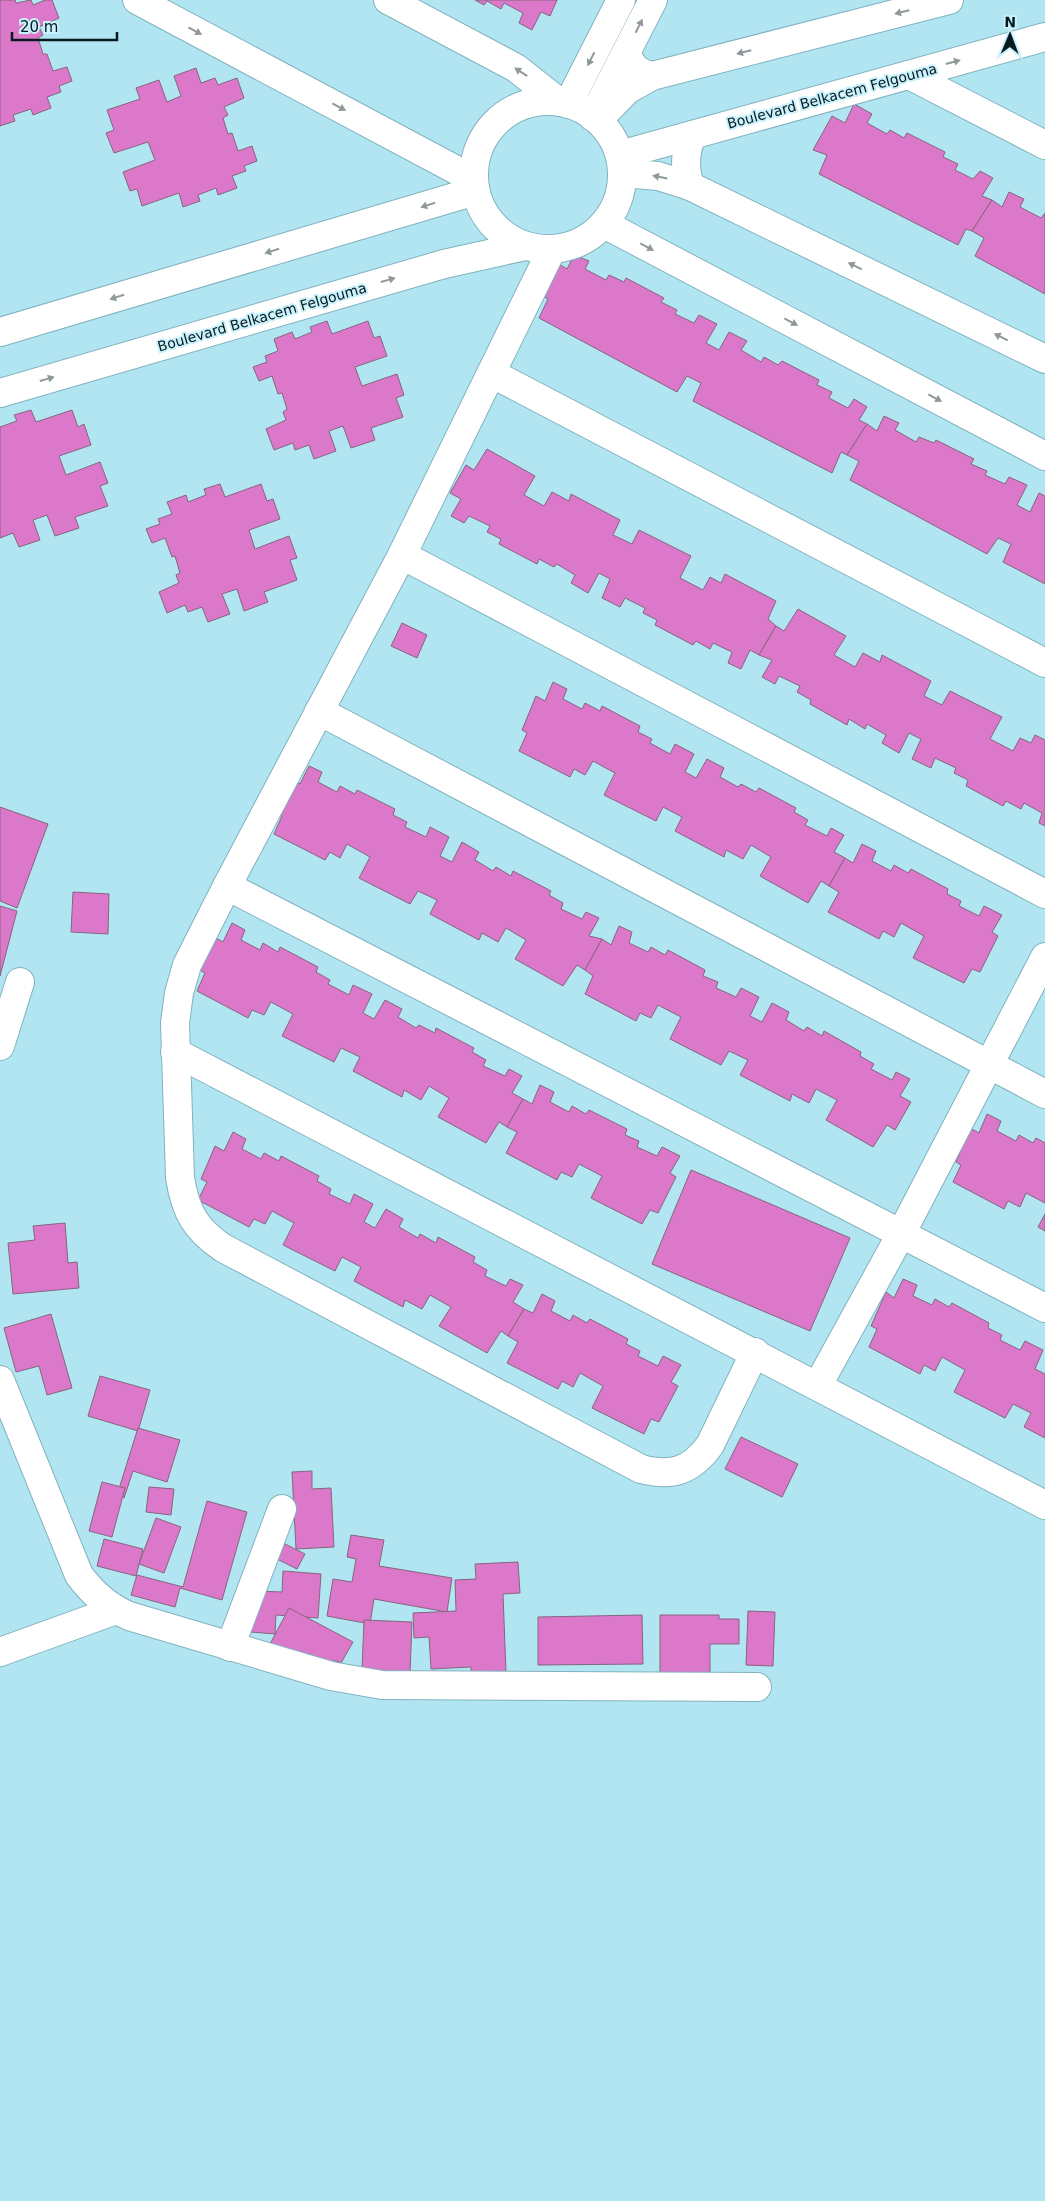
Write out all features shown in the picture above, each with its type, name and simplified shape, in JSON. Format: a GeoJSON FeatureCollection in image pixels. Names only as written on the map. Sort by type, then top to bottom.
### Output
{"type":"FeatureCollection","features":[{"type":"Feature","properties":{"kind":"street"},"geometry":{"type":"LineString","coordinates":[[137,0],[474,185]]}},
{"type":"Feature","properties":{"kind":"street"},"geometry":{"type":"LineString","coordinates":[[388,0],[516,68],[563,103]]}},
{"type":"Feature","properties":{"kind":"street"},"geometry":{"type":"LineString","coordinates":[[563,103],[620,0]]}},
{"type":"Feature","properties":{"kind":"street"},"geometry":{"type":"LineString","coordinates":[[596,118],[653,0]]}},
{"type":"Feature","properties":{"kind":"street"},"geometry":{"type":"LineString","coordinates":[[596,118],[627,90],[652,76],[949,0]]}},
{"type":"Feature","properties":{"kind":"street","name":"Boulevard Belkacem Felgouma"},"geometry":{"type":"LineString","coordinates":[[621,164],[692,135],[1045,37]]}},
{"type":"Feature","properties":{"kind":"street"},"geometry":{"type":"LineString","coordinates":[[627,52],[632,65],[644,74],[652,76]]}},
{"type":"Feature","properties":{"kind":"street"},"geometry":{"type":"LineString","coordinates":[[909,75],[1045,145]]}},
{"type":"Feature","properties":{"kind":"street"},"geometry":{"type":"LineString","coordinates":[[537,102],[563,103],[581,109],[596,118],[607,130],[621,164],[620,191],[614,208],[604,224],[581,242],[552,249],[525,246],[507,238],[492,225],[482,209],[474,185],[475,157],[484,137],[498,120],[516,108],[537,102]]}},
{"type":"Feature","properties":{"kind":"street"},"geometry":{"type":"LineString","coordinates":[[690,186],[685,160],[692,135]]}},
{"type":"Feature","properties":{"kind":"street"},"geometry":{"type":"LineString","coordinates":[[621,164],[690,186],[1045,359]]}},
{"type":"Feature","properties":{"kind":"street"},"geometry":{"type":"LineString","coordinates":[[0,332],[474,185]]}},
{"type":"Feature","properties":{"kind":"street"},"geometry":{"type":"LineString","coordinates":[[604,224],[1045,456]]}},
{"type":"Feature","properties":{"kind":"street","name":"Boulevard Belkacem Felgouma"},"geometry":{"type":"LineString","coordinates":[[0,392],[444,264],[525,246]]}},
{"type":"Feature","properties":{"kind":"street"},"geometry":{"type":"LineString","coordinates":[[552,249],[402,555],[187,965],[179,994],[175,1023],[182,1194],[188,1211],[197,1226],[223,1248],[641,1469],[656,1473],[672,1472],[687,1467],[701,1458],[710,1445],[755,1352]]}},
{"type":"Feature","properties":{"kind":"street"},"geometry":{"type":"LineString","coordinates":[[491,373],[1045,663]]}},
{"type":"Feature","properties":{"kind":"street"},"geometry":{"type":"LineString","coordinates":[[402,555],[1045,894]]}},
{"type":"Feature","properties":{"kind":"street"},"geometry":{"type":"LineString","coordinates":[[320,711],[1045,1094]]}},
{"type":"Feature","properties":{"kind":"street"},"geometry":{"type":"LineString","coordinates":[[227,886],[1045,1308]]}},
{"type":"Feature","properties":{"kind":"street"},"geometry":{"type":"LineString","coordinates":[[818,1385],[901,1234],[1045,957]]}},
{"type":"Feature","properties":{"kind":"street"},"geometry":{"type":"LineString","coordinates":[[0,1046],[20,982]]}},
{"type":"Feature","properties":{"kind":"street"},"geometry":{"type":"LineString","coordinates":[[175,1052],[755,1352],[1045,1505]]}},
{"type":"Feature","properties":{"kind":"street"},"geometry":{"type":"LineString","coordinates":[[0,1380],[79,1576],[89,1589],[116,1610],[129,1616],[331,1676],[382,1685],[758,1687]]}},
{"type":"Feature","properties":{"kind":"street"},"geometry":{"type":"LineString","coordinates":[[230,1647],[282,1509]]}},
{"type":"Feature","properties":{"kind":"street"},"geometry":{"type":"LineString","coordinates":[[0,1652],[116,1610]]}},
{"type":"Feature","properties":{"kind":"building"},"geometry":{"type":"Polygon","coordinates":[[[0,0],[15,0],[16,3],[31,0],[33,5],[45,0],[52,0],[59,18],[39,27],[43,35],[38,38],[43,54],[47,54],[53,71],[67,67],[72,81],[59,86],[61,92],[47,97],[51,108],[33,115],[31,109],[13,115],[15,121],[0,126],[0,0]]]}},
{"type":"Feature","properties":{"kind":"building"},"geometry":{"type":"Polygon","coordinates":[[[475,0],[557,0],[550,16],[541,12],[532,30],[519,23],[523,13],[504,3],[501,9],[487,1],[484,5],[475,0]]]}},
{"type":"Feature","properties":{"kind":"building"},"geometry":{"type":"Polygon","coordinates":[[[196,68],[201,83],[215,78],[218,85],[237,78],[244,98],[224,107],[228,115],[223,118],[228,134],[232,133],[238,151],[252,146],[257,161],[244,166],[246,171],[232,176],[237,188],[218,195],[216,188],[198,195],[200,201],[183,207],[179,193],[142,206],[137,189],[130,191],[123,172],[155,160],[148,142],[114,153],[106,133],[114,130],[107,110],[140,99],[136,88],[159,80],[167,102],[181,96],[174,76],[196,68]]]}},
{"type":"Feature","properties":{"kind":"building"},"geometry":{"type":"Polygon","coordinates":[[[854,104],[872,114],[867,123],[887,134],[890,130],[904,138],[907,133],[945,152],[943,157],[958,164],[955,170],[973,179],[980,171],[993,178],[982,196],[992,200],[972,231],[966,229],[958,245],[819,174],[827,155],[813,150],[832,116],[845,123],[854,104]]]}},
{"type":"Feature","properties":{"kind":"building"},"geometry":{"type":"Polygon","coordinates":[[[1009,192],[1024,199],[1020,207],[1041,218],[1045,213],[1045,294],[975,256],[984,238],[972,231],[992,200],[1002,207],[1009,192]]]}},
{"type":"Feature","properties":{"kind":"building"},"geometry":{"type":"Polygon","coordinates":[[[574,255],[589,261],[585,269],[606,280],[609,275],[624,282],[626,278],[664,298],[661,302],[677,310],[675,314],[694,323],[699,315],[717,324],[706,343],[719,350],[729,332],[747,341],[741,350],[761,362],[764,357],[778,365],[782,361],[819,380],[817,385],[832,392],[829,398],[848,408],[854,399],[867,407],[859,420],[867,424],[847,455],[841,452],[832,473],[693,401],[701,383],[687,376],[677,392],[539,318],[548,299],[537,293],[556,262],[567,269],[574,255]]]}},
{"type":"Feature","properties":{"kind":"building"},"geometry":{"type":"Polygon","coordinates":[[[327,321],[332,334],[368,321],[374,338],[380,336],[387,356],[355,367],[362,386],[397,374],[404,395],[396,398],[403,417],[371,428],[375,440],[351,448],[343,426],[329,431],[336,451],[314,459],[309,445],[295,450],[293,443],[274,450],[266,429],[286,420],[283,412],[287,409],[282,393],[278,394],[272,376],[259,381],[253,367],[267,362],[265,356],[278,351],[274,339],[292,332],[295,339],[312,332],[310,327],[327,321]]]}},
{"type":"Feature","properties":{"kind":"building"},"geometry":{"type":"Polygon","coordinates":[[[31,410],[36,422],[72,410],[78,427],[84,424],[91,445],[59,456],[66,475],[100,462],[108,483],[100,486],[108,506],[75,517],[79,528],[55,536],[47,515],[33,520],[40,540],[19,547],[13,533],[0,538],[0,427],[17,421],[14,415],[31,410]]]}},
{"type":"Feature","properties":{"kind":"building"},"geometry":{"type":"Polygon","coordinates":[[[884,416],[899,423],[895,430],[916,442],[919,437],[934,443],[936,440],[974,459],[971,464],[987,471],[985,475],[1005,484],[1009,477],[1027,485],[1017,505],[1030,512],[1039,493],[1045,496],[1045,584],[1003,562],[1011,544],[998,538],[987,554],[850,480],[859,461],[847,455],[867,424],[877,431],[884,416]]]}},
{"type":"Feature","properties":{"kind":"building"},"geometry":{"type":"Polygon","coordinates":[[[487,449],[535,476],[524,495],[544,506],[552,492],[569,501],[571,494],[620,520],[613,535],[632,544],[639,530],[691,556],[680,578],[703,590],[710,577],[721,583],[725,574],[776,601],[768,619],[776,626],[759,655],[750,650],[741,669],[728,663],[732,652],[713,643],[710,649],[696,641],[693,645],[655,625],[657,620],[643,613],[645,608],[625,598],[620,607],[602,598],[610,579],[599,573],[588,593],[571,583],[575,575],[557,564],[554,567],[539,559],[537,564],[499,544],[501,539],[487,532],[490,526],[469,516],[464,523],[451,516],[461,499],[450,493],[466,465],[474,470],[487,449]]]}},
{"type":"Feature","properties":{"kind":"building"},"geometry":{"type":"Polygon","coordinates":[[[220,484],[225,497],[261,484],[267,501],[273,499],[280,519],[249,530],[255,549],[289,536],[297,558],[290,560],[297,580],[264,592],[268,602],[244,611],[237,589],[222,594],[230,614],[208,622],[202,607],[188,612],[185,605],[167,613],[159,592],[179,583],[176,575],[180,573],[175,556],[172,557],[165,538],[152,543],[146,529],[160,524],[158,519],[172,514],[167,502],[186,495],[188,502],[206,495],[204,489],[220,484]]]}},
{"type":"Feature","properties":{"kind":"building"},"geometry":{"type":"Polygon","coordinates":[[[798,609],[846,636],[834,655],[855,667],[863,653],[880,662],[882,655],[931,681],[924,696],[942,705],[950,691],[1002,717],[990,739],[1013,751],[1020,738],[1031,743],[1035,735],[1045,740],[1045,826],[1039,823],[1042,813],[1024,803],[1021,809],[1006,801],[1003,806],[966,786],[968,780],[954,773],[956,768],[935,758],[931,768],[912,759],[921,739],[909,733],[899,753],[882,743],[886,735],[867,724],[865,729],[849,719],[847,725],[810,704],[811,700],[797,692],[800,686],[779,676],[775,684],[762,677],[772,660],[759,655],[776,626],[784,631],[798,609]]]}},
{"type":"Feature","properties":{"kind":"building"},"geometry":{"type":"Polygon","coordinates":[[[402,623],[427,635],[417,658],[391,646],[402,623]]]}},
{"type":"Feature","properties":{"kind":"building"},"geometry":{"type":"Polygon","coordinates":[[[553,682],[567,689],[563,699],[582,709],[585,703],[600,711],[602,706],[640,726],[638,732],[652,739],[650,743],[670,754],[675,744],[694,754],[685,772],[696,778],[707,759],[724,768],[720,777],[738,787],[741,784],[756,792],[759,788],[796,808],[794,812],[808,820],[805,825],[827,836],[831,828],[844,835],[834,852],[845,858],[829,886],[821,881],[808,903],[760,876],[771,857],[751,845],[743,859],[726,850],[724,857],[675,831],[682,817],[663,807],[656,821],[604,795],[615,773],[593,761],[585,775],[574,769],[570,777],[519,751],[527,733],[522,730],[536,696],[545,701],[553,682]]]}},
{"type":"Feature","properties":{"kind":"building"},"geometry":{"type":"Polygon","coordinates":[[[309,766],[322,772],[318,782],[337,792],[340,786],[355,794],[357,790],[395,809],[393,815],[407,822],[405,827],[426,837],[430,827],[449,837],[440,856],[452,862],[462,842],[479,852],[475,860],[493,871],[496,867],[511,876],[513,871],[551,891],[549,895],[563,903],[561,909],[582,919],[586,912],[599,918],[589,936],[602,939],[585,970],[577,965],[563,986],[515,959],[526,940],[506,928],[498,942],[482,933],[479,940],[430,914],[437,900],[418,891],[410,904],[359,878],[370,857],[347,844],[340,858],[330,852],[325,860],[274,834],[282,816],[277,813],[291,779],[300,784],[309,766]]]}},
{"type":"Feature","properties":{"kind":"building"},"geometry":{"type":"Polygon","coordinates":[[[0,807],[48,824],[17,908],[0,901],[0,807]]]}},
{"type":"Feature","properties":{"kind":"building"},"geometry":{"type":"Polygon","coordinates":[[[862,844],[876,851],[872,861],[891,871],[894,865],[908,873],[911,869],[948,889],[947,894],[961,901],[959,906],[979,916],[984,906],[1002,915],[992,932],[998,936],[980,972],[972,969],[964,983],[913,958],[924,936],[901,923],[894,937],[883,931],[879,939],[828,912],[839,892],[829,886],[845,858],[853,863],[862,844]]]}},
{"type":"Feature","properties":{"kind":"building"},"geometry":{"type":"Polygon","coordinates":[[[73,892],[109,894],[108,934],[71,932],[73,892]]]}},
{"type":"Feature","properties":{"kind":"building"},"geometry":{"type":"Polygon","coordinates":[[[0,906],[17,911],[0,976],[0,906]]]}},
{"type":"Feature","properties":{"kind":"building"},"geometry":{"type":"Polygon","coordinates":[[[232,923],[245,930],[241,940],[260,950],[263,943],[278,952],[280,947],[318,967],[316,972],[330,980],[328,984],[349,995],[353,985],[372,994],[363,1013],[374,1019],[385,1000],[402,1009],[398,1017],[416,1028],[419,1025],[435,1033],[436,1028],[474,1048],[472,1052],[486,1060],[483,1066],[505,1076],[509,1069],[522,1076],[512,1093],[523,1099],[507,1127],[499,1122],[486,1143],[438,1117],[449,1098],[429,1086],[421,1100],[404,1090],[402,1097],[353,1071],[360,1057],[341,1048],[334,1062],[282,1036],[293,1014],[271,1002],[264,1015],[252,1010],[248,1018],[197,991],[205,973],[200,970],[214,937],[223,942],[232,923]]]}},
{"type":"Feature","properties":{"kind":"building"},"geometry":{"type":"Polygon","coordinates":[[[619,926],[632,932],[629,943],[648,952],[651,947],[665,955],[668,950],[705,970],[703,976],[718,982],[716,988],[736,997],[741,988],[759,997],[750,1016],[762,1022],[772,1003],[789,1012],[786,1020],[804,1031],[807,1027],[822,1036],[824,1031],[861,1052],[860,1056],[874,1064],[871,1069],[892,1080],[896,1072],[910,1079],[900,1096],[911,1102],[895,1130],[887,1125],[873,1147],[826,1120],[837,1100],[816,1089],[809,1103],[792,1094],[790,1101],[740,1075],[748,1060],[729,1051],[721,1065],[670,1039],[681,1017],[658,1005],[651,1018],[640,1013],[636,1021],[585,994],[593,976],[585,970],[602,939],[611,945],[619,926]]]}},
{"type":"Feature","properties":{"kind":"building"},"geometry":{"type":"Polygon","coordinates":[[[540,1085],[554,1092],[550,1102],[569,1112],[572,1106],[586,1114],[589,1110],[627,1129],[625,1135],[639,1141],[637,1147],[657,1156],[662,1147],[680,1156],[670,1173],[676,1177],[658,1213],[650,1210],[642,1224],[591,1198],[602,1176],[579,1164],[572,1177],[561,1172],[557,1180],[506,1153],[517,1132],[507,1127],[523,1099],[532,1104],[540,1085]]]}},
{"type":"Feature","properties":{"kind":"building"},"geometry":{"type":"Polygon","coordinates":[[[987,1114],[1001,1121],[997,1131],[1016,1141],[1019,1135],[1033,1143],[1036,1138],[1045,1143],[1045,1203],[1026,1193],[1020,1207],[1008,1201],[1004,1209],[953,1182],[961,1165],[956,1162],[970,1128],[979,1133],[987,1114]]]}},
{"type":"Feature","properties":{"kind":"building"},"geometry":{"type":"Polygon","coordinates":[[[233,1132],[246,1139],[242,1149],[261,1159],[264,1153],[279,1161],[281,1156],[319,1176],[317,1181],[331,1189],[329,1194],[350,1204],[354,1194],[373,1204],[364,1222],[375,1228],[386,1209],[403,1219],[399,1227],[418,1238],[420,1234],[436,1243],[438,1237],[475,1257],[473,1262],[487,1270],[485,1276],[506,1286],[510,1279],[523,1285],[513,1302],[524,1309],[508,1336],[501,1331],[487,1353],[439,1326],[451,1307],[430,1295],[422,1309],[405,1300],[403,1307],[354,1281],[361,1267],[342,1257],[335,1271],[283,1245],[294,1223],[272,1211],[265,1224],[254,1219],[249,1227],[198,1200],[207,1182],[201,1179],[215,1146],[224,1151],[233,1132]]]}},
{"type":"Feature","properties":{"kind":"building"},"geometry":{"type":"Polygon","coordinates":[[[691,1170],[850,1238],[810,1331],[652,1264],[691,1170]]]}},
{"type":"Feature","properties":{"kind":"building"},"geometry":{"type":"Polygon","coordinates":[[[1045,1214],[1045,1231],[1038,1227],[1045,1214]]]}},
{"type":"Feature","properties":{"kind":"building"},"geometry":{"type":"Polygon","coordinates":[[[65,1223],[68,1263],[77,1262],[79,1288],[13,1294],[8,1243],[35,1240],[33,1226],[65,1223]]]}},
{"type":"Feature","properties":{"kind":"building"},"geometry":{"type":"Polygon","coordinates":[[[903,1279],[917,1285],[913,1296],[932,1305],[935,1299],[949,1307],[952,1303],[989,1323],[988,1328],[1002,1335],[1000,1340],[1020,1350],[1025,1341],[1043,1350],[1035,1369],[1045,1374],[1045,1438],[1024,1427],[1031,1413],[1013,1404],[1005,1418],[954,1392],[965,1370],[942,1357],[935,1371],[924,1365],[920,1374],[869,1347],[877,1329],[871,1326],[886,1292],[894,1298],[903,1279]]]}},
{"type":"Feature","properties":{"kind":"building"},"geometry":{"type":"Polygon","coordinates":[[[542,1294],[555,1301],[551,1311],[570,1321],[573,1315],[587,1323],[590,1319],[628,1339],[626,1344],[640,1351],[638,1356],[658,1366],[663,1356],[681,1365],[671,1382],[678,1386],[659,1422],[651,1419],[644,1434],[592,1408],[603,1386],[580,1373],[573,1387],[562,1381],[558,1389],[507,1363],[518,1342],[508,1336],[524,1309],[533,1313],[542,1294]]]}},
{"type":"Feature","properties":{"kind":"building"},"geometry":{"type":"Polygon","coordinates":[[[51,1314],[72,1388],[47,1395],[39,1366],[16,1372],[4,1328],[51,1314]]]}},
{"type":"Feature","properties":{"kind":"building"},"geometry":{"type":"Polygon","coordinates":[[[100,1376],[150,1390],[138,1431],[88,1416],[100,1376]]]}},
{"type":"Feature","properties":{"kind":"building"},"geometry":{"type":"Polygon","coordinates":[[[138,1428],[180,1440],[167,1482],[133,1471],[124,1498],[117,1495],[138,1428]]]}},
{"type":"Feature","properties":{"kind":"building"},"geometry":{"type":"Polygon","coordinates":[[[741,1437],[798,1464],[782,1497],[725,1469],[741,1437]]]}},
{"type":"Feature","properties":{"kind":"building"},"geometry":{"type":"Polygon","coordinates":[[[312,1471],[312,1489],[331,1488],[334,1547],[296,1549],[292,1472],[312,1471]]]}},
{"type":"Feature","properties":{"kind":"building"},"geometry":{"type":"Polygon","coordinates":[[[102,1482],[125,1488],[112,1537],[89,1531],[102,1482]]]}},
{"type":"Feature","properties":{"kind":"building"},"geometry":{"type":"Polygon","coordinates":[[[149,1487],[174,1489],[171,1515],[146,1512],[149,1487]]]}},
{"type":"Feature","properties":{"kind":"building"},"geometry":{"type":"Polygon","coordinates":[[[207,1501],[247,1512],[222,1600],[180,1588],[175,1607],[131,1595],[137,1575],[183,1587],[207,1501]]]}},
{"type":"Feature","properties":{"kind":"building"},"geometry":{"type":"Polygon","coordinates":[[[156,1518],[181,1527],[164,1573],[139,1564],[156,1518]]]}},
{"type":"Feature","properties":{"kind":"building"},"geometry":{"type":"Polygon","coordinates":[[[351,1535],[384,1540],[379,1566],[452,1578],[447,1612],[374,1599],[370,1624],[327,1616],[333,1579],[352,1582],[356,1559],[347,1557],[351,1535]]]}},
{"type":"Feature","properties":{"kind":"building"},"geometry":{"type":"Polygon","coordinates":[[[104,1539],[143,1549],[136,1576],[97,1566],[104,1539]]]}},
{"type":"Feature","properties":{"kind":"building"},"geometry":{"type":"Polygon","coordinates":[[[283,1543],[305,1554],[297,1569],[275,1558],[283,1543]]]}},
{"type":"Feature","properties":{"kind":"building"},"geometry":{"type":"Polygon","coordinates":[[[518,1562],[520,1593],[503,1594],[506,1672],[471,1674],[471,1667],[431,1669],[429,1637],[414,1638],[413,1613],[456,1611],[455,1580],[476,1579],[475,1564],[518,1562]]]}},
{"type":"Feature","properties":{"kind":"building"},"geometry":{"type":"Polygon","coordinates":[[[283,1571],[321,1574],[318,1618],[276,1615],[275,1634],[251,1632],[254,1591],[282,1592],[283,1571]]]}},
{"type":"Feature","properties":{"kind":"building"},"geometry":{"type":"Polygon","coordinates":[[[289,1608],[353,1642],[341,1663],[334,1660],[326,1675],[269,1646],[289,1608]]]}},
{"type":"Feature","properties":{"kind":"building"},"geometry":{"type":"Polygon","coordinates":[[[748,1611],[775,1612],[773,1666],[746,1665],[748,1611]]]}},
{"type":"Feature","properties":{"kind":"building"},"geometry":{"type":"Polygon","coordinates":[[[642,1615],[643,1664],[538,1665],[538,1617],[642,1615]]]}},
{"type":"Feature","properties":{"kind":"building"},"geometry":{"type":"Polygon","coordinates":[[[660,1615],[719,1615],[719,1619],[739,1619],[739,1644],[710,1644],[710,1673],[660,1673],[660,1615]]]}},
{"type":"Feature","properties":{"kind":"building"},"geometry":{"type":"Polygon","coordinates":[[[364,1620],[412,1622],[410,1673],[362,1670],[364,1620]]]}}]}
